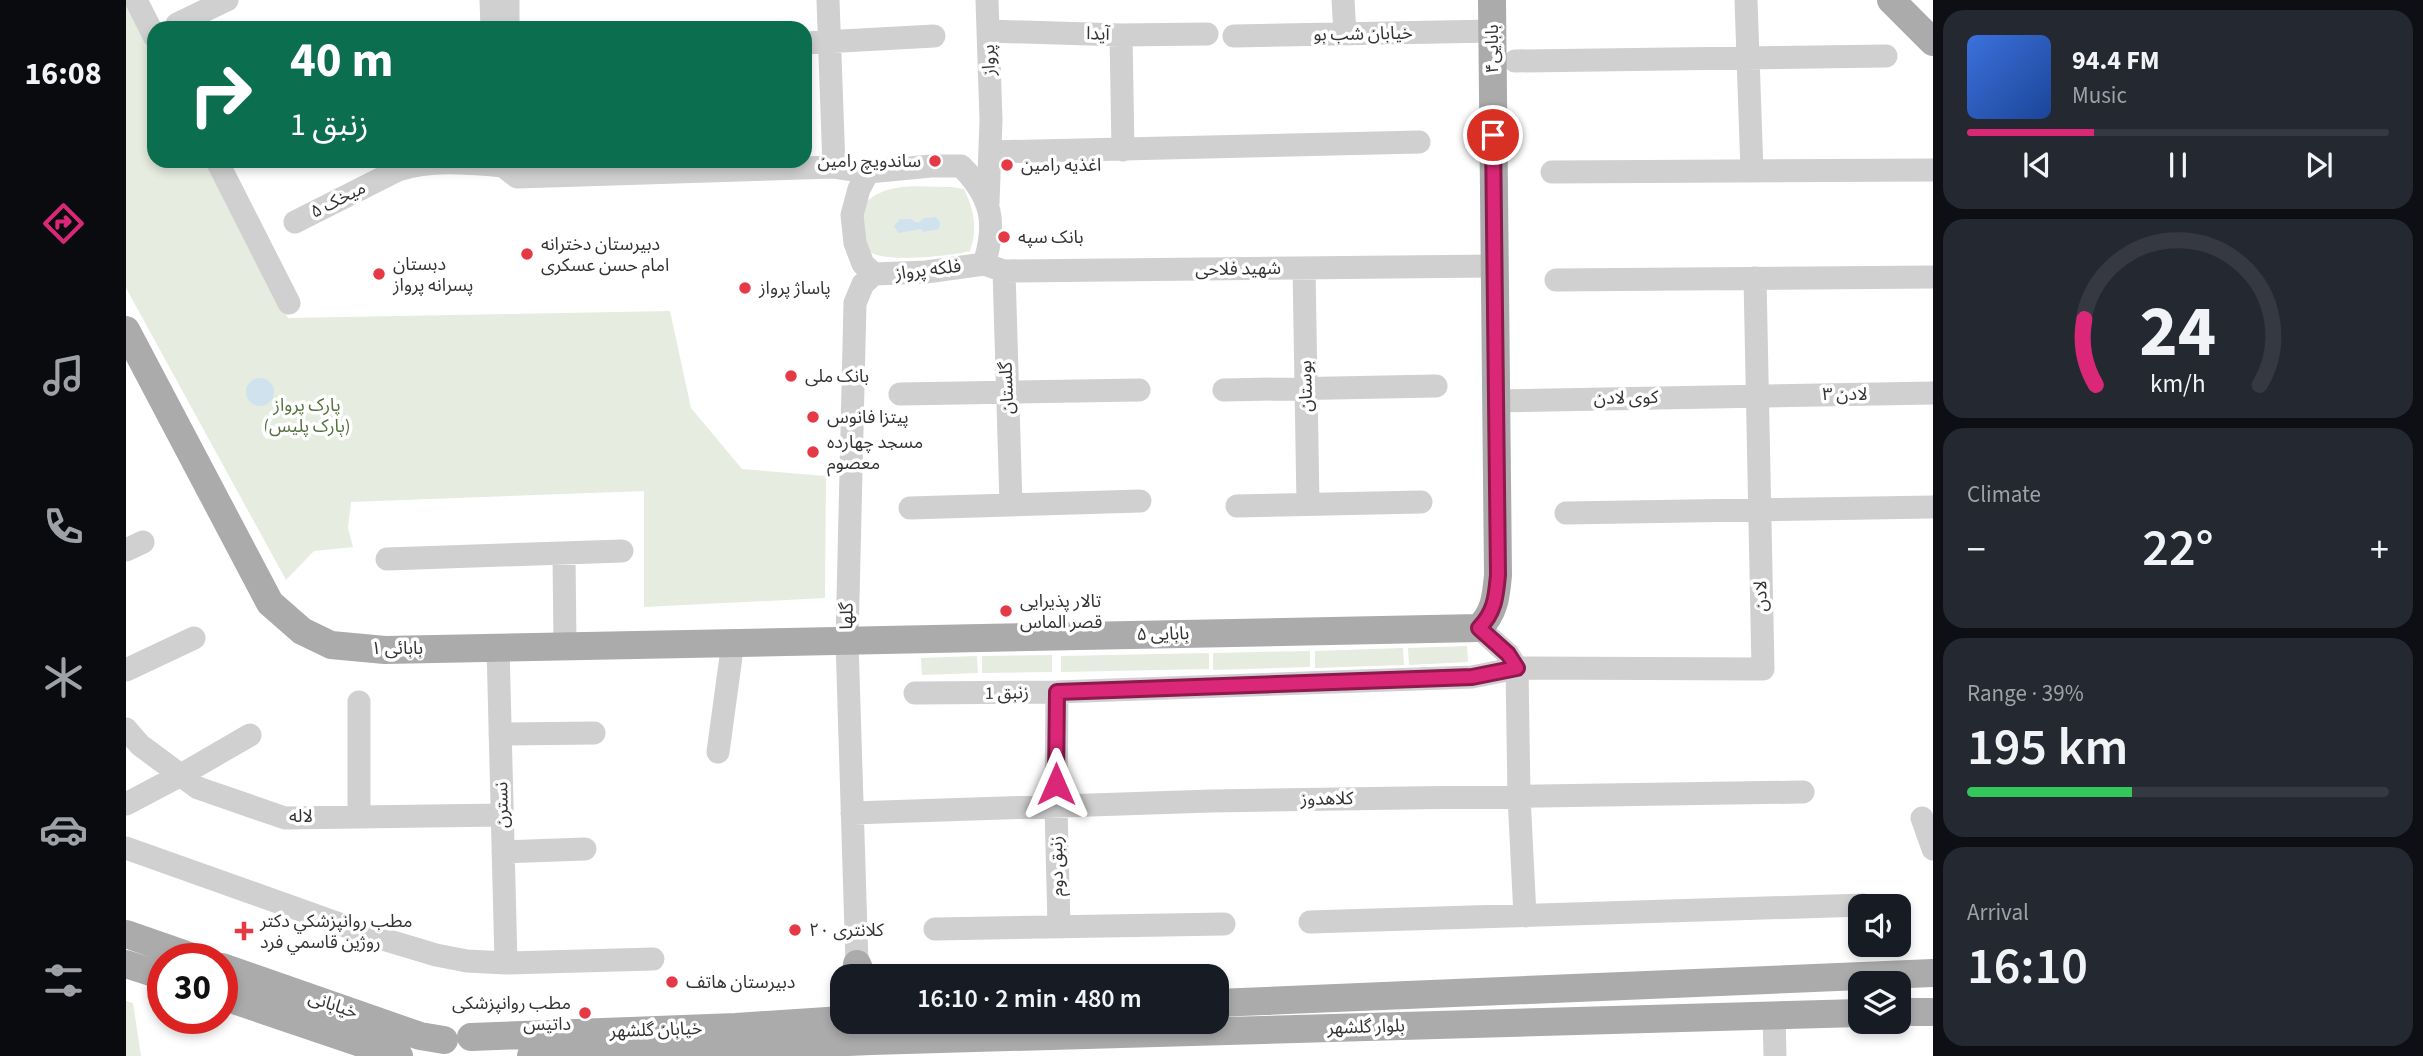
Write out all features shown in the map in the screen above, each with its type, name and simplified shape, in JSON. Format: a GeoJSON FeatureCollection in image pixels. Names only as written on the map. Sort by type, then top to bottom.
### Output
{"type":"FeatureCollection","features":[{"type":"Feature","properties":{"kind":"main road","name":"بابایی۴"},"geometry":{"type":"LineString","coordinates":[[1479,628],[1489,618],[1496,601],[1498,575],[1492,0]]}},
{"type":"Feature","properties":{"kind":"main road"},"geometry":{"type":"LineString","coordinates":[[1891,0],[1933,42]]}},
{"type":"Feature","properties":{"kind":"main road","name":"بابائی ۱"},"geometry":{"type":"LineString","coordinates":[[126,332],[270,603],[302,631],[331,645],[385,650],[846,641]]}},
{"type":"Feature","properties":{"kind":"main road","name":"۵ بابایی"},"geometry":{"type":"LineString","coordinates":[[846,641],[1479,628]]}},
{"type":"Feature","properties":{"kind":"main road"},"geometry":{"type":"LineString","coordinates":[[126,934],[152,943]]}},
{"type":"Feature","properties":{"kind":"main road"},"geometry":{"type":"LineString","coordinates":[[126,964],[147,971]]}},
{"type":"Feature","properties":{"kind":"main road","name":"خیابانی"},"geometry":{"type":"LineString","coordinates":[[238,973],[459,1047]]}},
{"type":"Feature","properties":{"kind":"main road","name":"بلوار گلشهر"},"geometry":{"type":"LineString","coordinates":[[1229,1002],[1933,973]]}},
{"type":"Feature","properties":{"kind":"main road","name":"خیابانی"},"geometry":{"type":"LineString","coordinates":[[238,1001],[399,1056]]}},
{"type":"Feature","properties":{"kind":"main road"},"geometry":{"type":"LineString","coordinates":[[1911,1012],[1933,1012]]}},
{"type":"Feature","properties":{"kind":"main road","name":"بلوار گلشهر"},"geometry":{"type":"LineString","coordinates":[[860,1037],[1848,1013]]}},
{"type":"Feature","properties":{"kind":"main road","name":"خیابان گلشهر"},"geometry":{"type":"LineString","coordinates":[[459,1047],[736,1027],[860,1037]]}},
{"type":"Feature","properties":{"kind":"main road","name":"خیابان گلشهر"},"geometry":{"type":"LineString","coordinates":[[531,1056],[860,1037]]}},
{"type":"Feature","properties":{"kind":"street"},"geometry":{"type":"LineString","coordinates":[[136,0],[147,22]]}},
{"type":"Feature","properties":{"kind":"street"},"geometry":{"type":"LineString","coordinates":[[183,21],[227,0]]}},
{"type":"Feature","properties":{"kind":"street"},"geometry":{"type":"LineString","coordinates":[[491,0],[492,21]]}},
{"type":"Feature","properties":{"kind":"street"},"geometry":{"type":"LineString","coordinates":[[508,0],[508,21]]}},
{"type":"Feature","properties":{"kind":"street"},"geometry":{"type":"LineString","coordinates":[[828,0],[834,167]]}},
{"type":"Feature","properties":{"kind":"street","name":"پرواز"},"geometry":{"type":"LineString","coordinates":[[987,0],[991,120],[988,210]]}},
{"type":"Feature","properties":{"kind":"street"},"geometry":{"type":"LineString","coordinates":[[1343,0],[1345,34]]}},
{"type":"Feature","properties":{"kind":"street"},"geometry":{"type":"LineString","coordinates":[[1746,0],[1752,171]]}},
{"type":"Feature","properties":{"kind":"street","name":"آیدا"},"geometry":{"type":"LineString","coordinates":[[988,31],[1121,35],[1208,34]]}},
{"type":"Feature","properties":{"kind":"street","name":"خیابان شب بو"},"geometry":{"type":"LineString","coordinates":[[1234,36],[1492,31]]}},
{"type":"Feature","properties":{"kind":"street"},"geometry":{"type":"LineString","coordinates":[[1121,35],[1123,150]]}},
{"type":"Feature","properties":{"kind":"street"},"geometry":{"type":"LineString","coordinates":[[812,43],[934,36]]}},
{"type":"Feature","properties":{"kind":"street"},"geometry":{"type":"LineString","coordinates":[[1515,61],[1886,56]]}},
{"type":"Feature","properties":{"kind":"street","name":"پرواز"},"geometry":{"type":"LineString","coordinates":[[961,166],[980,151],[991,120]]}},
{"type":"Feature","properties":{"kind":"street"},"geometry":{"type":"LineString","coordinates":[[990,152],[1419,142]]}},
{"type":"Feature","properties":{"kind":"street"},"geometry":{"type":"LineString","coordinates":[[867,172],[961,166]]}},
{"type":"Feature","properties":{"kind":"street","name":"فلکه پرواز"},"geometry":{"type":"LineString","coordinates":[[867,172],[852,215],[855,243],[863,264],[874,274],[994,268],[986,197],[961,166]]}},
{"type":"Feature","properties":{"kind":"street","name":"میخک ۵"},"geometry":{"type":"LineString","coordinates":[[812,168],[834,167],[867,172]]}},
{"type":"Feature","properties":{"kind":"street"},"geometry":{"type":"LineString","coordinates":[[221,168],[289,303]]}},
{"type":"Feature","properties":{"kind":"street","name":"میخک ۵"},"geometry":{"type":"LineString","coordinates":[[295,222],[404,168]]}},
{"type":"Feature","properties":{"kind":"street","name":"میخک ۵"},"geometry":{"type":"LineString","coordinates":[[507,168],[517,177],[802,168]]}},
{"type":"Feature","properties":{"kind":"street"},"geometry":{"type":"LineString","coordinates":[[1552,172],[1933,170]]}},
{"type":"Feature","properties":{"kind":"street","name":"شهید فلاحی"},"geometry":{"type":"LineString","coordinates":[[994,268],[1493,266]]}},
{"type":"Feature","properties":{"kind":"street","name":"گلستان"},"geometry":{"type":"LineString","coordinates":[[994,268],[1007,392],[1011,505]]}},
{"type":"Feature","properties":{"kind":"street","name":"بوستان"},"geometry":{"type":"LineString","coordinates":[[1304,268],[1308,504]]}},
{"type":"Feature","properties":{"kind":"street","name":"گلها"},"geometry":{"type":"LineString","coordinates":[[857,964],[846,641],[855,303],[863,284],[874,274]]}},
{"type":"Feature","properties":{"kind":"street"},"geometry":{"type":"LineString","coordinates":[[1556,279],[1933,277]]}},
{"type":"Feature","properties":{"kind":"street","name":"لادن"},"geometry":{"type":"LineString","coordinates":[[1517,668],[1763,668],[1755,278]]}},
{"type":"Feature","properties":{"kind":"street"},"geometry":{"type":"LineString","coordinates":[[1224,390],[1436,386]]}},
{"type":"Feature","properties":{"kind":"street"},"geometry":{"type":"LineString","coordinates":[[900,394],[1139,390]]}},
{"type":"Feature","properties":{"kind":"street","name":"لادن ۳"},"geometry":{"type":"LineString","coordinates":[[1757,394],[1933,393]]}},
{"type":"Feature","properties":{"kind":"street","name":"کوی لادن"},"geometry":{"type":"LineString","coordinates":[[1495,401],[1757,394]]}},
{"type":"Feature","properties":{"kind":"street"},"geometry":{"type":"LineString","coordinates":[[910,508],[1140,501]]}},
{"type":"Feature","properties":{"kind":"street"},"geometry":{"type":"LineString","coordinates":[[1237,506],[1421,502]]}},
{"type":"Feature","properties":{"kind":"street"},"geometry":{"type":"LineString","coordinates":[[1566,513],[1933,507]]}},
{"type":"Feature","properties":{"kind":"street"},"geometry":{"type":"LineString","coordinates":[[387,559],[622,551]]}},
{"type":"Feature","properties":{"kind":"street"},"geometry":{"type":"LineString","coordinates":[[564,555],[565,645]]}},
{"type":"Feature","properties":{"kind":"street"},"geometry":{"type":"LineString","coordinates":[[1479,628],[1508,654],[1517,668],[1519,796],[1525,916]]}},
{"type":"Feature","properties":{"kind":"street"},"geometry":{"type":"LineString","coordinates":[[126,670],[194,638]]}},
{"type":"Feature","properties":{"kind":"street"},"geometry":{"type":"LineString","coordinates":[[718,752],[733,642]]}},
{"type":"Feature","properties":{"kind":"street","name":"نسترن"},"geometry":{"type":"LineString","coordinates":[[498,646],[506,963]]}},
{"type":"Feature","properties":{"kind":"street","name":"زنبق 1"},"geometry":{"type":"LineString","coordinates":[[915,693],[1057,692],[1472,677],[1517,668]]}},
{"type":"Feature","properties":{"kind":"street","name":"زنبق دوم"},"geometry":{"type":"LineString","coordinates":[[1057,692],[1059,926]]}},
{"type":"Feature","properties":{"kind":"street"},"geometry":{"type":"LineString","coordinates":[[359,702],[359,815]]}},
{"type":"Feature","properties":{"kind":"street","name":"لاله"},"geometry":{"type":"LineString","coordinates":[[126,729],[140,745],[198,788],[285,817],[502,815]]}},
{"type":"Feature","properties":{"kind":"street"},"geometry":{"type":"LineString","coordinates":[[500,734],[594,733]]}},
{"type":"Feature","properties":{"kind":"street"},"geometry":{"type":"LineString","coordinates":[[126,804],[250,735]]}},
{"type":"Feature","properties":{"kind":"street","name":"کلاهدوز"},"geometry":{"type":"LineString","coordinates":[[852,813],[1225,801],[1802,792]]}},
{"type":"Feature","properties":{"kind":"street"},"geometry":{"type":"LineString","coordinates":[[1922,818],[1933,849]]}},
{"type":"Feature","properties":{"kind":"street"},"geometry":{"type":"LineString","coordinates":[[126,848],[410,948],[467,961],[506,963],[653,959]]}},
{"type":"Feature","properties":{"kind":"street"},"geometry":{"type":"LineString","coordinates":[[503,852],[585,849]]}},
{"type":"Feature","properties":{"kind":"street"},"geometry":{"type":"LineString","coordinates":[[1310,922],[1848,906]]}},
{"type":"Feature","properties":{"kind":"street"},"geometry":{"type":"LineString","coordinates":[[934,929],[1224,924]]}},
{"type":"Feature","properties":{"kind":"street"},"geometry":{"type":"LineString","coordinates":[[1774,1014],[1775,1056]]}},
{"type":"Feature","properties":{"kind":"green space","name":"پارک پرواز (پارک پلیس)"},"geometry":{"type":"Polygon","coordinates":[[[126,2],[147,43],[147,168],[211,168],[288,318],[670,311],[691,408],[742,469],[826,476],[825,598],[644,607],[644,491],[351,502],[348,528],[353,547],[314,551],[286,580],[126,288],[126,2]]]}},
{"type":"Feature","properties":{"kind":"green space"},"geometry":{"type":"Polygon","coordinates":[[[903,187],[964,189],[970,204],[974,227],[970,251],[933,257],[900,258],[886,257],[868,250],[863,235],[862,207],[871,198],[880,192],[903,187]]]}},
{"type":"Feature","properties":{"kind":"green space"},"geometry":{"type":"Polygon","coordinates":[[[1467,646],[1468,662],[1409,665],[1408,648],[1467,646]]]}},
{"type":"Feature","properties":{"kind":"green space"},"geometry":{"type":"Polygon","coordinates":[[[1403,648],[1404,665],[1315,668],[1315,651],[1403,648]]]}},
{"type":"Feature","properties":{"kind":"green space"},"geometry":{"type":"Polygon","coordinates":[[[1310,651],[1310,667],[1213,670],[1213,653],[1310,651]]]}},
{"type":"Feature","properties":{"kind":"green space"},"geometry":{"type":"Polygon","coordinates":[[[1209,653],[1209,669],[1061,672],[1061,656],[1209,653]]]}},
{"type":"Feature","properties":{"kind":"green space"},"geometry":{"type":"Polygon","coordinates":[[[1052,655],[1052,672],[982,673],[982,656],[1052,655]]]}},
{"type":"Feature","properties":{"kind":"green space"},"geometry":{"type":"Polygon","coordinates":[[[977,656],[978,673],[922,675],[921,658],[977,656]]]}},
{"type":"Feature","properties":{"kind":"green space"},"geometry":{"type":"Polygon","coordinates":[[[126,1001],[133,1003],[141,1056],[126,1056],[126,1001]]]}},
{"type":"Feature","properties":{"kind":"water"},"geometry":{"type":"Polygon","coordinates":[[[936,217],[940,222],[939,229],[898,233],[894,226],[900,219],[920,222],[924,218],[936,217]]]}},
{"type":"Feature","properties":{"kind":"water"},"geometry":{"type":"Polygon","coordinates":[[[260,378],[270,382],[274,392],[270,402],[260,406],[250,402],[246,392],[250,382],[260,378]]]}},
{"type":"Feature","properties":{"kind":"place","name":"ساندویچ رامین"},"geometry":{"type":"Point","coordinates":[935,161]}},
{"type":"Feature","properties":{"kind":"place","name":"اغذیه رامین"},"geometry":{"type":"Point","coordinates":[1007,165]}},
{"type":"Feature","properties":{"kind":"place","name":"بانک سپه"},"geometry":{"type":"Point","coordinates":[1004,237]}},
{"type":"Feature","properties":{"kind":"place","name":"دبیرستان دخترانه امام حسن عسکری"},"geometry":{"type":"Point","coordinates":[527,254]}},
{"type":"Feature","properties":{"kind":"place","name":"دبستان پسرانه پرواز"},"geometry":{"type":"Point","coordinates":[379,274]}},
{"type":"Feature","properties":{"kind":"place","name":"پاساژ پرواز"},"geometry":{"type":"Point","coordinates":[745,288]}},
{"type":"Feature","properties":{"kind":"place","name":"بانک ملی"},"geometry":{"type":"Point","coordinates":[791,376]}},
{"type":"Feature","properties":{"kind":"place","name":"پیتزا فانوس"},"geometry":{"type":"Point","coordinates":[813,417]}},
{"type":"Feature","properties":{"kind":"place","name":"مسجد چهارده معصوم"},"geometry":{"type":"Point","coordinates":[813,452]}},
{"type":"Feature","properties":{"kind":"place","name":"تالار پذیرایی قصر الماس"},"geometry":{"type":"Point","coordinates":[1006,611]}},
{"type":"Feature","properties":{"kind":"place","name":"کلانتری ۲۰"},"geometry":{"type":"Point","coordinates":[795,930]}},
{"type":"Feature","properties":{"kind":"place","name":"مطب روانپزشكي دكتر روژين قاسمي فرد"},"geometry":{"type":"Point","coordinates":[244,931]}},
{"type":"Feature","properties":{"kind":"place","name":"دبیرستان هاتف"},"geometry":{"type":"Point","coordinates":[672,982]}},
{"type":"Feature","properties":{"kind":"place","name":"مطب روانپزشکی داتیس"},"geometry":{"type":"Point","coordinates":[585,1013]}},
{"type":"Feature","properties":{"kind":"route"},"geometry":{"type":"LineString","coordinates":[[1056,784],[1057,692],[1472,677],[1517,668],[1508,654],[1479,628],[1489,618],[1496,601],[1498,575],[1493,135]]}}]}
